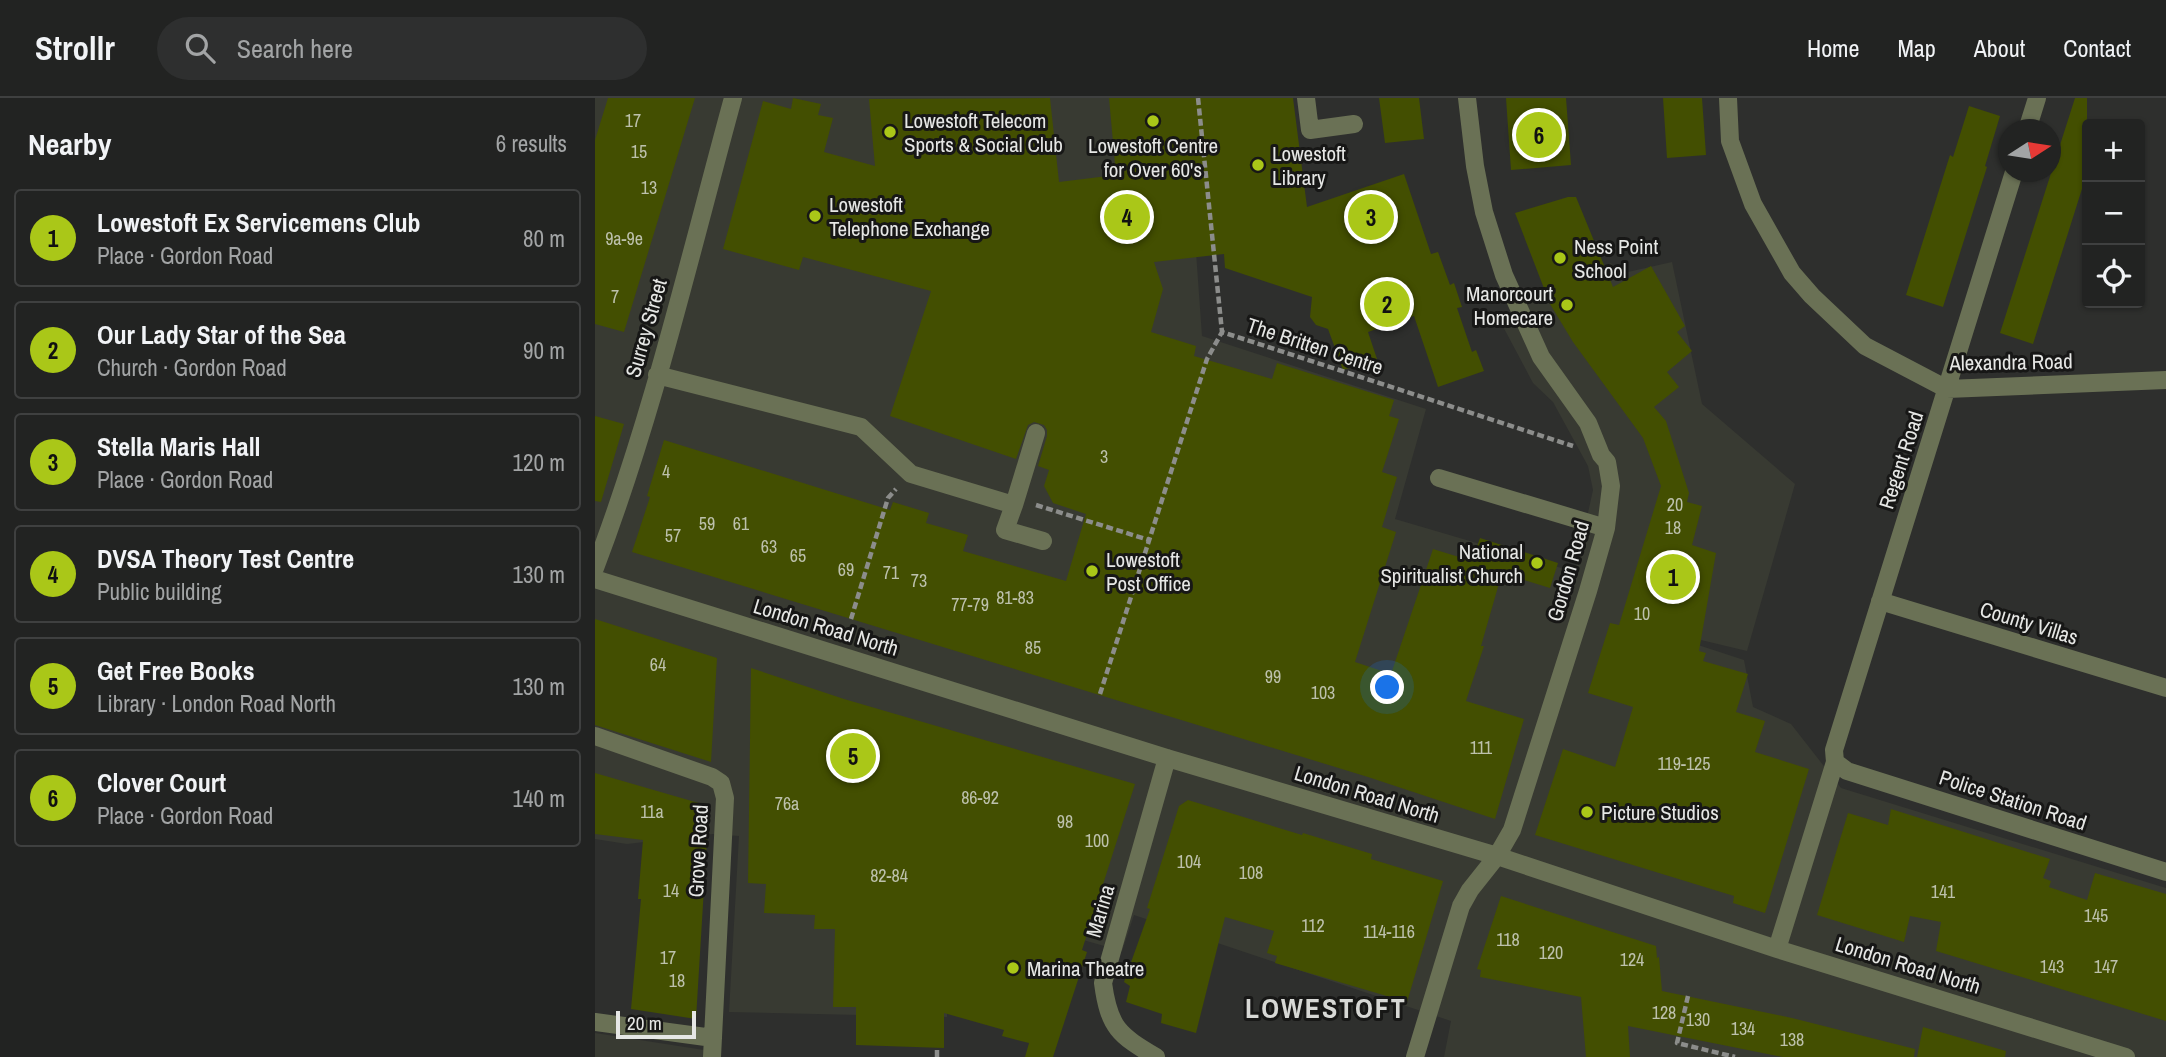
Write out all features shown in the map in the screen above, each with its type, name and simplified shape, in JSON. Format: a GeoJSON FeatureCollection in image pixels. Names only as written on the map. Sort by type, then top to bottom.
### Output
{"type":"FeatureCollection","features":[{"type":"Feature","properties":{"kind":"street","name":"Surrey Street"},"geometry":{"type":"LineString","coordinates":[[595,568],[640,433],[733,98]]}},
{"type":"Feature","properties":{"kind":"street"},"geometry":{"type":"LineString","coordinates":[[1306,98],[1310,130],[1354,124]]}},
{"type":"Feature","properties":{"kind":"street","name":"Gordon Road"},"geometry":{"type":"LineString","coordinates":[[1415,1057],[1461,906],[1513,830],[1606,528],[1611,486],[1607,462],[1601,455],[1588,423],[1541,357],[1504,275],[1484,212],[1475,166],[1467,98]]}},
{"type":"Feature","properties":{"kind":"street","name":"Alexandra Road"},"geometry":{"type":"LineString","coordinates":[[1728,98],[1730,141],[1753,204],[1792,273],[1819,304],[1865,346],[1947,389],[2166,380]]}},
{"type":"Feature","properties":{"kind":"street"},"geometry":{"type":"LineString","coordinates":[[2030,119],[2037,98]]}},
{"type":"Feature","properties":{"kind":"street","name":"Regent Road"},"geometry":{"type":"LineString","coordinates":[[1777,949],[1841,766],[1834,750],[2011,182]]}},
{"type":"Feature","properties":{"kind":"street"},"geometry":{"type":"LineString","coordinates":[[657,375],[861,427],[911,474],[1015,502]]}},
{"type":"Feature","properties":{"kind":"street"},"geometry":{"type":"LineString","coordinates":[[1036,433],[1005,530],[1043,541]]}},
{"type":"Feature","properties":{"kind":"street"},"geometry":{"type":"LineString","coordinates":[[1439,478],[1606,528]]}},
{"type":"Feature","properties":{"kind":"street","name":"London Road North"},"geometry":{"type":"LineString","coordinates":[[595,579],[1167,758],[1497,856],[1777,949],[2126,1057]]}},
{"type":"Feature","properties":{"kind":"street","name":"County Villas"},"geometry":{"type":"LineString","coordinates":[[1879,601],[2166,688]]}},
{"type":"Feature","properties":{"kind":"street","name":"Grove Road"},"geometry":{"type":"LineString","coordinates":[[597,736],[712,777],[720,783],[725,798],[712,1057]]}},
{"type":"Feature","properties":{"kind":"street","name":"Marina"},"geometry":{"type":"LineString","coordinates":[[1156,1057],[1118,1031],[1107,1010],[1103,983],[1167,758]]}},
{"type":"Feature","properties":{"kind":"street","name":"Police Station Road"},"geometry":{"type":"LineString","coordinates":[[1841,766],[2166,873]]}},
{"type":"Feature","properties":{"kind":"street"},"geometry":{"type":"LineString","coordinates":[[595,1022],[713,1038]]}},
{"type":"Feature","properties":{"kind":"path"},"geometry":{"type":"LineString","coordinates":[[1198,98],[1221,332]]}},
{"type":"Feature","properties":{"kind":"path","name":"The Britten Centre"},"geometry":{"type":"LineString","coordinates":[[1100,694],[1207,359],[1221,332],[1601,455]]}},
{"type":"Feature","properties":{"kind":"path"},"geometry":{"type":"LineString","coordinates":[[851,619],[888,498],[911,474]]}},
{"type":"Feature","properties":{"kind":"path"},"geometry":{"type":"LineString","coordinates":[[1015,502],[1149,540]]}},
{"type":"Feature","properties":{"kind":"path"},"geometry":{"type":"LineString","coordinates":[[1688,996],[1677,1043],[1735,1057]]}},
{"type":"Feature","properties":{"kind":"path"},"geometry":{"type":"LineString","coordinates":[[937,1048],[937,1057]]}},
{"type":"Feature","properties":{"kind":"shaded area"},"geometry":{"type":"Polygon","coordinates":[[[595,98],[1185,98],[1202,336],[1426,409],[1395,519],[1575,572],[1593,490],[1588,466],[1553,402],[1533,383],[1499,319],[1611,263],[1619,274],[1672,262],[1702,404],[1795,484],[1747,651],[1634,624],[1744,660],[1753,707],[1791,724],[1841,788],[2166,888],[2166,1057],[1444,1057],[1451,1021],[1134,915],[1122,951],[952,903],[947,1017],[729,1012],[739,836],[713,834],[627,844],[595,839],[595,98]]]}},
{"type":"Feature","properties":{"kind":"shaded area"},"geometry":{"type":"Polygon","coordinates":[[[595,1033],[704,1050],[703,1057],[595,1057],[595,1033]]]}},
{"type":"Feature","properties":{"kind":"building"},"geometry":{"type":"Polygon","coordinates":[[[608,98],[695,98],[624,332],[595,324],[595,140],[608,98]]]}},
{"type":"Feature","properties":{"kind":"building"},"geometry":{"type":"Polygon","coordinates":[[[793,98],[821,104],[818,115],[833,118],[824,152],[875,166],[869,99],[1050,98],[1059,182],[1116,175],[1109,98],[1293,98],[1307,207],[1404,174],[1431,254],[1438,252],[1450,285],[1454,283],[1462,307],[1457,308],[1472,352],[1476,350],[1484,371],[1438,387],[1414,316],[1368,332],[1377,359],[1343,370],[1328,329],[1316,325],[1310,317],[1312,297],[1225,268],[1224,254],[1154,262],[1163,289],[1151,332],[1196,346],[1194,356],[1272,379],[1277,363],[1394,400],[1389,416],[1399,419],[1382,472],[1397,477],[1382,527],[1396,532],[1355,662],[1391,674],[1433,549],[1472,561],[1480,538],[1558,563],[1550,588],[1502,573],[1481,646],[1484,646],[1466,701],[1524,719],[1495,819],[1368,777],[632,552],[650,497],[647,496],[664,440],[890,510],[893,502],[929,513],[926,523],[968,535],[963,551],[1066,581],[1086,514],[1053,503],[1044,486],[1049,470],[1038,466],[1047,436],[1044,425],[1034,422],[1028,425],[1016,459],[890,416],[931,291],[803,257],[799,270],[723,249],[763,101],[791,109],[793,98]]]}},
{"type":"Feature","properties":{"kind":"building"},"geometry":{"type":"Polygon","coordinates":[[[1379,98],[1419,98],[1424,139],[1385,143],[1379,98]]]}},
{"type":"Feature","properties":{"kind":"building"},"geometry":{"type":"Polygon","coordinates":[[[1506,98],[1566,98],[1571,165],[1511,170],[1506,98]]]}},
{"type":"Feature","properties":{"kind":"building"},"geometry":{"type":"Polygon","coordinates":[[[1663,98],[1702,98],[1706,155],[1667,158],[1663,98]]]}},
{"type":"Feature","properties":{"kind":"building"},"geometry":{"type":"Polygon","coordinates":[[[2075,98],[2087,98],[2087,119],[2082,119],[2082,189],[2033,344],[2000,333],[2048,182],[2061,182],[2061,142],[2075,98]]]}},
{"type":"Feature","properties":{"kind":"building"},"geometry":{"type":"Polygon","coordinates":[[[1969,106],[2000,116],[1985,166],[1987,167],[1943,307],[1906,295],[1950,155],[1953,157],[1969,106]]]}},
{"type":"Feature","properties":{"kind":"building"},"geometry":{"type":"Polygon","coordinates":[[[1576,197],[1613,287],[1651,266],[1685,326],[1677,332],[1692,351],[1667,372],[1679,387],[1654,407],[1666,421],[1689,493],[1687,502],[1702,506],[1692,545],[1716,553],[1699,651],[1706,653],[1703,661],[1748,674],[1736,712],[1765,721],[1755,752],[1809,769],[1765,913],[1733,903],[1734,896],[1535,835],[1563,749],[1615,767],[1633,707],[1588,693],[1610,623],[1619,625],[1661,486],[1643,438],[1573,342],[1550,304],[1515,213],[1576,197]]]}},
{"type":"Feature","properties":{"kind":"building"},"geometry":{"type":"Polygon","coordinates":[[[595,416],[624,424],[601,502],[595,501],[595,416]]]}},
{"type":"Feature","properties":{"kind":"building"},"geometry":{"type":"Polygon","coordinates":[[[595,619],[717,658],[711,762],[595,725],[595,619]]]}},
{"type":"Feature","properties":{"kind":"building"},"geometry":{"type":"Polygon","coordinates":[[[751,668],[844,699],[1135,784],[1082,950],[1087,952],[1053,1057],[1025,1057],[1029,1043],[1002,1036],[1004,1030],[944,1013],[944,1048],[856,1045],[856,1007],[833,1007],[835,929],[814,929],[815,915],[764,913],[766,884],[748,883],[751,668]]]}},
{"type":"Feature","properties":{"kind":"building"},"geometry":{"type":"Polygon","coordinates":[[[595,773],[709,806],[696,1019],[631,1009],[641,899],[638,899],[643,840],[595,834],[595,773]]]}},
{"type":"Feature","properties":{"kind":"building"},"geometry":{"type":"Polygon","coordinates":[[[1188,800],[1372,854],[1371,859],[1443,881],[1407,1002],[1275,963],[1277,956],[1267,953],[1274,931],[1225,917],[1196,1033],[1161,1023],[1162,1014],[1126,1002],[1130,986],[1124,982],[1150,909],[1147,908],[1179,806],[1188,800]]]}},
{"type":"Feature","properties":{"kind":"building"},"geometry":{"type":"Polygon","coordinates":[[[1891,809],[2050,859],[2043,878],[2051,881],[2049,887],[2087,900],[2095,873],[2166,894],[2166,1021],[1936,951],[1941,922],[1910,916],[1904,942],[1817,915],[1848,813],[1888,825],[1891,809]]]}},
{"type":"Feature","properties":{"kind":"building"},"geometry":{"type":"Polygon","coordinates":[[[1501,896],[1656,946],[1662,991],[1792,1018],[1915,1049],[1914,1057],[1783,1057],[1628,1026],[1630,1057],[1586,1057],[1581,997],[1480,977],[1481,970],[1477,969],[1501,896]]]}},
{"type":"Feature","properties":{"kind":"building"},"geometry":{"type":"Polygon","coordinates":[[[1923,1027],[2006,1051],[2005,1057],[1917,1057],[1923,1027]]]}},
{"type":"Feature","properties":{"kind":"place","name":"Lowestoft Centre for Over 60's"},"geometry":{"type":"Point","coordinates":[1153,121]}},
{"type":"Feature","properties":{"kind":"place","name":"Lowestoft Telecom Sports & Social Club"},"geometry":{"type":"Point","coordinates":[890,132]}},
{"type":"Feature","properties":{"kind":"place","name":"Clover Court"},"geometry":{"type":"Point","coordinates":[1539,135]}},
{"type":"Feature","properties":{"kind":"place","name":"Lowestoft Library"},"geometry":{"type":"Point","coordinates":[1258,165]}},
{"type":"Feature","properties":{"kind":"place","name":"Lowestoft Telephone Exchange"},"geometry":{"type":"Point","coordinates":[815,216]}},
{"type":"Feature","properties":{"kind":"place","name":"DVSA Theory Test Centre"},"geometry":{"type":"Point","coordinates":[1127,217]}},
{"type":"Feature","properties":{"kind":"place","name":"Stella Maris Hall"},"geometry":{"type":"Point","coordinates":[1371,217]}},
{"type":"Feature","properties":{"kind":"place","name":"Ness Point School"},"geometry":{"type":"Point","coordinates":[1560,258]}},
{"type":"Feature","properties":{"kind":"place","name":"Our Lady Star of the Sea"},"geometry":{"type":"Point","coordinates":[1387,304]}},
{"type":"Feature","properties":{"kind":"place","name":"Manorcourt Homecare"},"geometry":{"type":"Point","coordinates":[1567,305]}},
{"type":"Feature","properties":{"kind":"place","name":"National Spiritualist Church"},"geometry":{"type":"Point","coordinates":[1537,563]}},
{"type":"Feature","properties":{"kind":"place","name":"Lowestoft Post Office"},"geometry":{"type":"Point","coordinates":[1092,571]}},
{"type":"Feature","properties":{"kind":"place","name":"Lowestoft Ex Servicemens Club"},"geometry":{"type":"Point","coordinates":[1673,577]}},
{"type":"Feature","properties":{"kind":"place","name":"Get Free Books"},"geometry":{"type":"Point","coordinates":[853,756]}},
{"type":"Feature","properties":{"kind":"place","name":"Picture Studios"},"geometry":{"type":"Point","coordinates":[1587,812]}},
{"type":"Feature","properties":{"kind":"place","name":"Marina Theatre"},"geometry":{"type":"Point","coordinates":[1013,968]}},
{"type":"Feature","properties":{"kind":"district","name":"LOWESTOFT"},"geometry":{"type":"Point","coordinates":[1326,1008]}}]}
